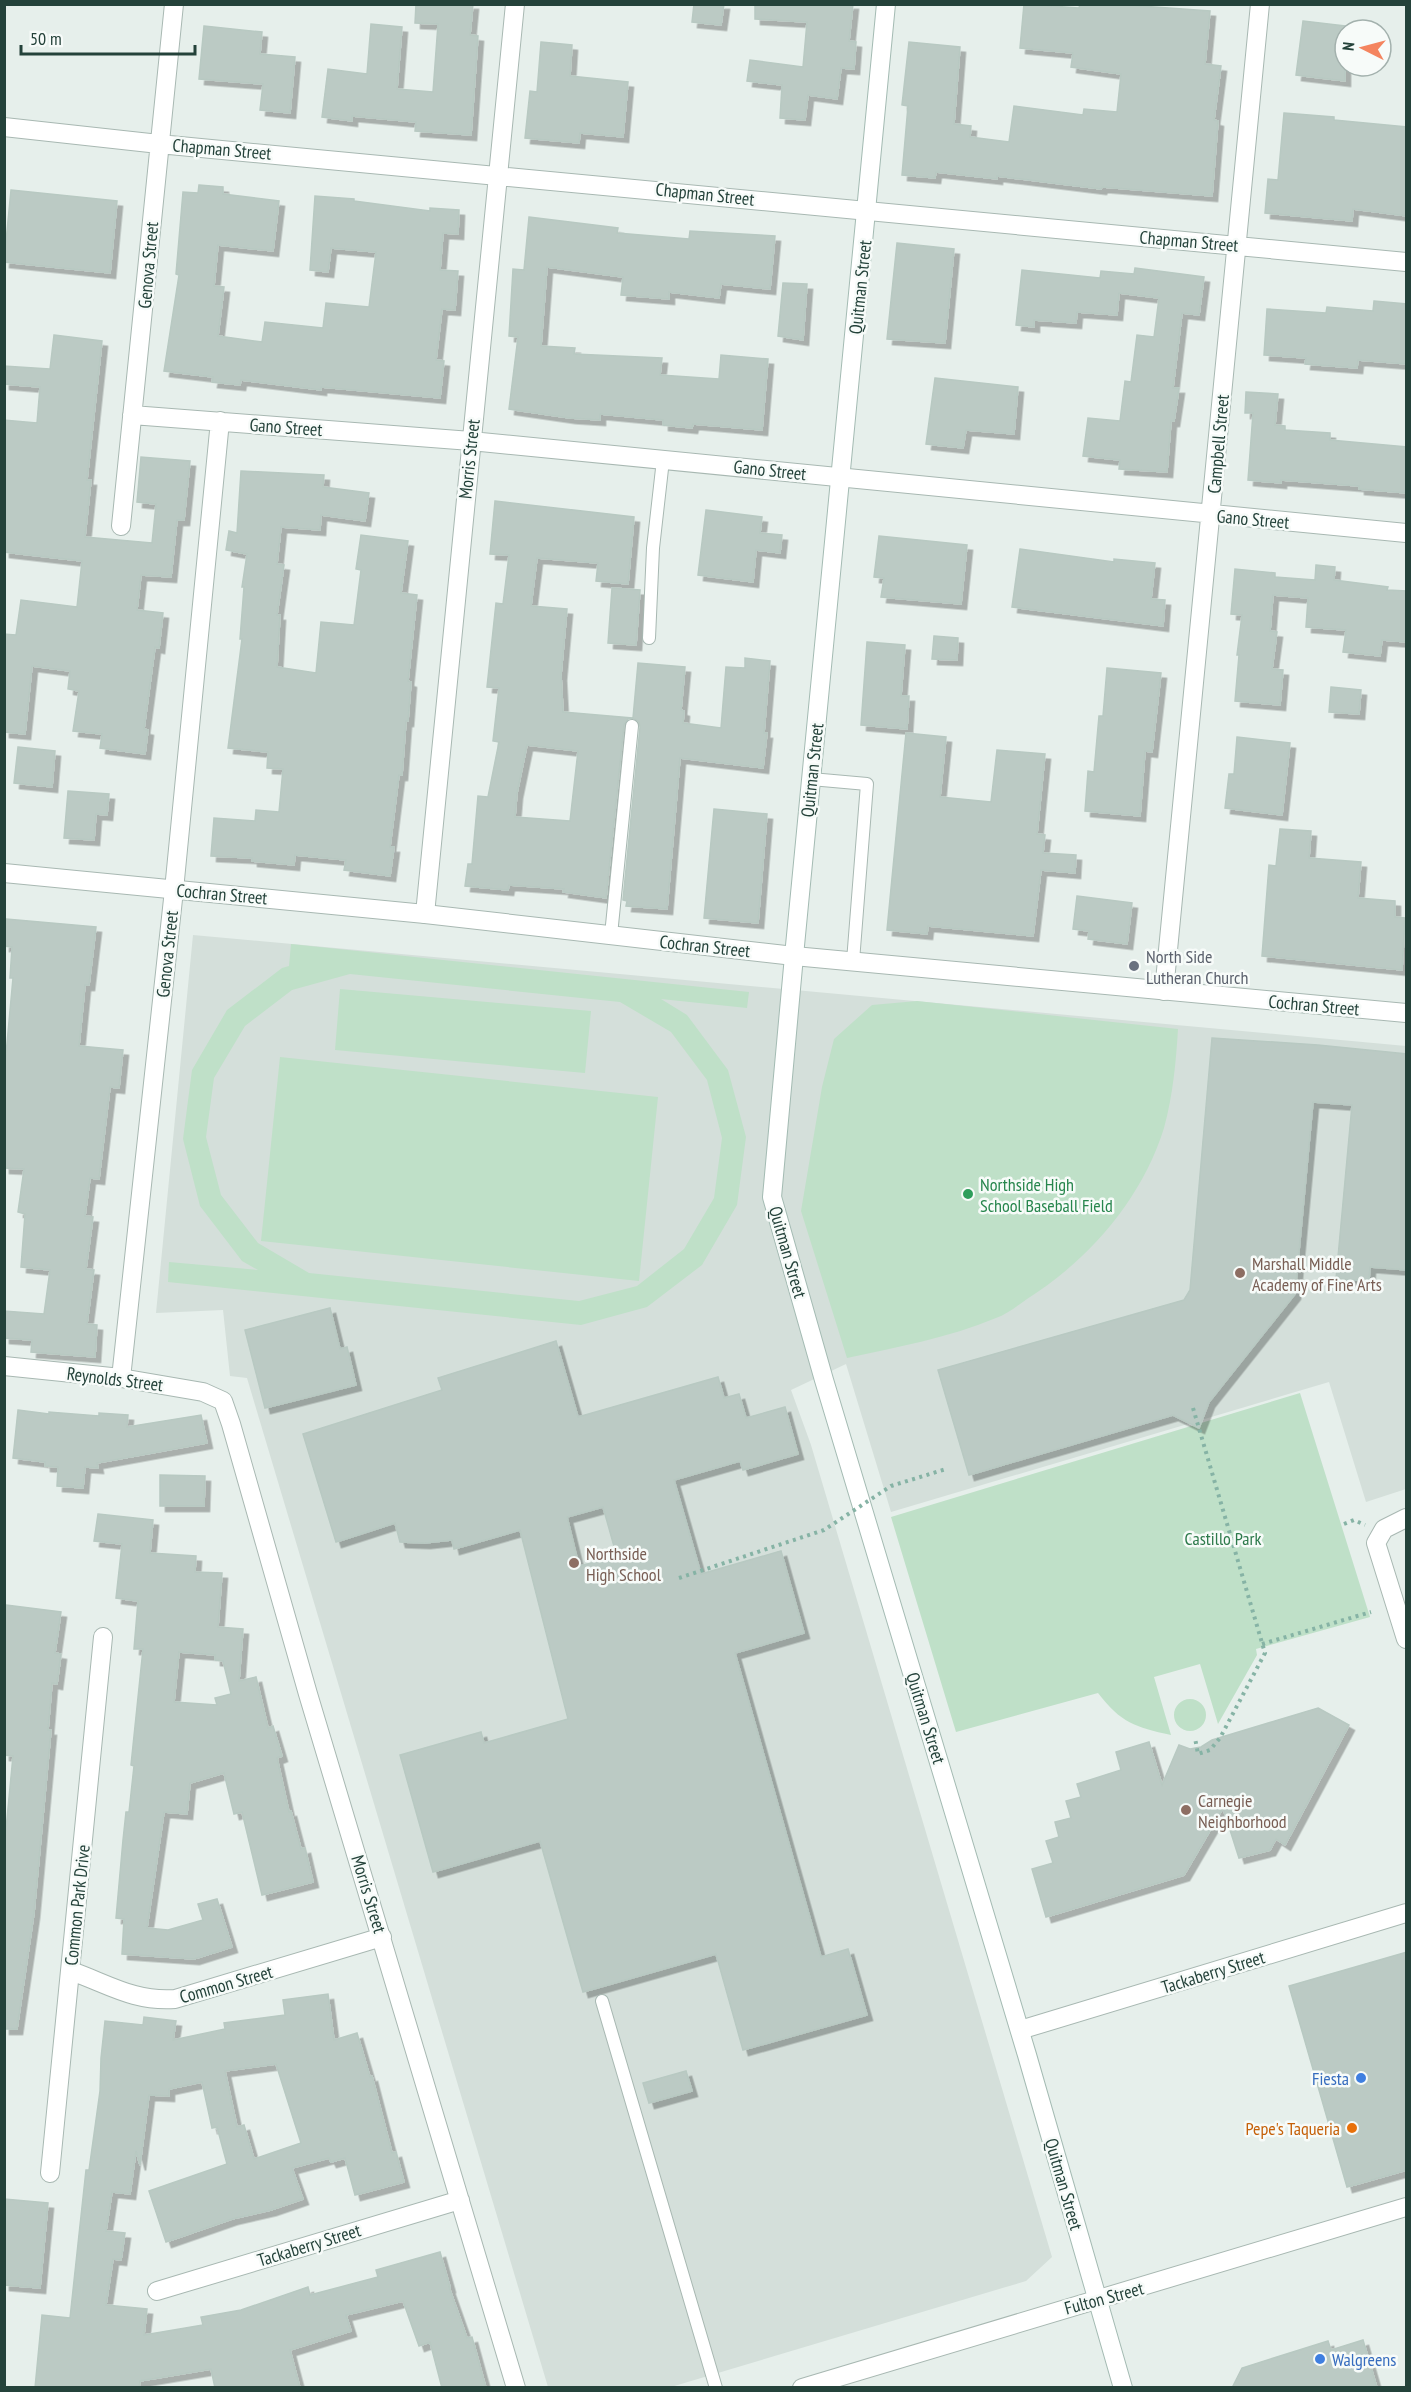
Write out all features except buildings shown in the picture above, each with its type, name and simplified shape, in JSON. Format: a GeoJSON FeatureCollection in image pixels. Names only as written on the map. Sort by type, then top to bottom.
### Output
{"type":"FeatureCollection","features":[{"type":"Feature","properties":{"kind":"street","name":"Genova Street"},"geometry":{"type":"LineString","coordinates":[[121,526],[174,4]]}},
{"type":"Feature","properties":{"kind":"street","name":"Morris Street"},"geometry":{"type":"LineString","coordinates":[[424,914],[515,4]]}},
{"type":"Feature","properties":{"kind":"street","name":"Quitman Street"},"geometry":{"type":"LineString","coordinates":[[886,4],[772,1197],[824,1380],[1020,2030],[1122,2388]]}},
{"type":"Feature","properties":{"kind":"street","name":"Campbell Street"},"geometry":{"type":"LineString","coordinates":[[1164,991],[1260,4]]}},
{"type":"Feature","properties":{"kind":"street","name":"Chapman Street"},"geometry":{"type":"LineString","coordinates":[[4,127],[159,144],[498,174],[1407,262]]}},
{"type":"Feature","properties":{"kind":"street","name":"Gano Street"},"geometry":{"type":"LineString","coordinates":[[132,415],[471,441],[1407,533]]}},
{"type":"Feature","properties":{"kind":"street","name":"Genova Street"},"geometry":{"type":"LineString","coordinates":[[121,1378],[174,890],[220,421]]}},
{"type":"Feature","properties":{"kind":"street","name":"Cochran Street"},"geometry":{"type":"LineString","coordinates":[[4,873],[424,914],[794,956],[1407,1013]]}},
{"type":"Feature","properties":{"kind":"street","name":"Reynolds Street"},"geometry":{"type":"LineString","coordinates":[[4,1366],[121,1378],[204,1392],[223,1401]]}},
{"type":"Feature","properties":{"kind":"street","name":"Morris Street"},"geometry":{"type":"LineString","coordinates":[[223,1401],[308,1694],[516,2388]]}},
{"type":"Feature","properties":{"kind":"street"},"geometry":{"type":"LineString","coordinates":[[1404,1519],[1384,1529],[1376,1544],[1407,1639]]}},
{"type":"Feature","properties":{"kind":"street","name":"Common Park Drive"},"geometry":{"type":"LineString","coordinates":[[50,2173],[103,1637]]}},
{"type":"Feature","properties":{"kind":"street","name":"Tackaberry Street"},"geometry":{"type":"LineString","coordinates":[[1020,2030],[1407,1913]]}},
{"type":"Feature","properties":{"kind":"street","name":"Common Street"},"geometry":{"type":"LineString","coordinates":[[70,1971],[139,1998],[175,1999],[382,1937]]}},
{"type":"Feature","properties":{"kind":"street","name":"Tackaberry Street"},"geometry":{"type":"LineString","coordinates":[[158,2290],[460,2200]]}},
{"type":"Feature","properties":{"kind":"street","name":"Fulton Street"},"geometry":{"type":"LineString","coordinates":[[802,2388],[1407,2207]]}},
{"type":"Feature","properties":{"kind":"lane"},"geometry":{"type":"LineString","coordinates":[[649,638],[653,548],[663,460]]}},
{"type":"Feature","properties":{"kind":"lane"},"geometry":{"type":"LineString","coordinates":[[611,935],[632,726]]}},
{"type":"Feature","properties":{"kind":"lane"},"geometry":{"type":"LineString","coordinates":[[811,780],[867,784],[853,961]]}},
{"type":"Feature","properties":{"kind":"lane"},"geometry":{"type":"LineString","coordinates":[[602,2001],[716,2388]]}},
{"type":"Feature","properties":{"kind":"path"},"geometry":{"type":"LineString","coordinates":[[1193,1408],[1265,1653],[1220,1738],[1210,1750],[1198,1754],[1195,1738]]}},
{"type":"Feature","properties":{"kind":"path"},"geometry":{"type":"LineString","coordinates":[[679,1578],[824,1530],[891,1486],[946,1469]]}},
{"type":"Feature","properties":{"kind":"path"},"geometry":{"type":"LineString","coordinates":[[1344,1524],[1354,1520],[1365,1525]]}},
{"type":"Feature","properties":{"kind":"path"},"geometry":{"type":"LineString","coordinates":[[1262,1644],[1371,1612]]}},
{"type":"Feature","properties":{"kind":"shaded area","name":"Northside High School"},"geometry":{"type":"Polygon","coordinates":[[[193,935],[1406,1046],[1406,1489],[1366,1502],[1329,1382],[891,1512],[846,1364],[791,1390],[811,1445],[1052,2257],[1026,2281],[671,2387],[548,2387],[247,1378],[230,1376],[223,1310],[156,1313],[193,935]]]}},
{"type":"Feature","properties":{"kind":"green space"},"geometry":{"type":"Polygon","coordinates":[[[291,944],[749,992],[747,1008],[661,999],[687,1015],[728,1070],[746,1137],[737,1205],[702,1265],[647,1307],[581,1325],[168,1282],[169,1262],[258,1270],[242,1261],[200,1206],[183,1139],[192,1070],[227,1010],[282,968],[289,966],[291,944]],[[350,974],[292,990],[245,1026],[214,1078],[206,1137],[221,1195],[258,1243],[309,1273],[579,1301],[637,1286],[684,1249],[714,1198],[722,1138],[707,1080],[671,1032],[620,1002],[350,974]]]}},
{"type":"Feature","properties":{"kind":"green space"},"geometry":{"type":"Polygon","coordinates":[[[340,989],[591,1011],[585,1073],[335,1050],[340,989]]]}},
{"type":"Feature","properties":{"kind":"green space","name":"Northside High School Baseball Field"},"geometry":{"type":"Polygon","coordinates":[[[917,1001],[1178,1029],[1170,1103],[1154,1154],[1127,1203],[1092,1246],[1050,1283],[1008,1312],[978,1325],[922,1341],[847,1358],[801,1211],[822,1087],[834,1039],[872,1005],[917,1001]]]}},
{"type":"Feature","properties":{"kind":"green space"},"geometry":{"type":"Polygon","coordinates":[[[280,1057],[658,1097],[639,1281],[261,1241],[280,1057]]]}},
{"type":"Feature","properties":{"kind":"green space","name":"Castillo Park"},"geometry":{"type":"Polygon","coordinates":[[[1300,1393],[1370,1617],[1256,1649],[1257,1655],[1218,1724],[1200,1664],[1154,1677],[1171,1735],[1130,1722],[1114,1711],[1098,1693],[956,1732],[891,1517],[1300,1393]]]}},
{"type":"Feature","properties":{"kind":"green space"},"geometry":{"type":"Polygon","coordinates":[[[1190,1699],[1201,1704],[1206,1715],[1201,1726],[1190,1731],[1179,1726],[1174,1715],[1179,1704],[1190,1699]]]}},
{"type":"Feature","properties":{"kind":"place","name":"North Side Lutheran Church"},"geometry":{"type":"Point","coordinates":[1134,966]}},
{"type":"Feature","properties":{"kind":"place","name":"Northside High School Baseball Field"},"geometry":{"type":"Point","coordinates":[968,1194]}},
{"type":"Feature","properties":{"kind":"place","name":"Marshall Middle Academy of Fine Arts"},"geometry":{"type":"Point","coordinates":[1240,1273]}},
{"type":"Feature","properties":{"kind":"place","name":"Northside High School"},"geometry":{"type":"Point","coordinates":[574,1563]}},
{"type":"Feature","properties":{"kind":"place","name":"Carnegie Neighborhood"},"geometry":{"type":"Point","coordinates":[1186,1810]}},
{"type":"Feature","properties":{"kind":"place","name":"Fiesta"},"geometry":{"type":"Point","coordinates":[1361,2078]}},
{"type":"Feature","properties":{"kind":"place","name":"Pepe's Taqueria"},"geometry":{"type":"Point","coordinates":[1352,2128]}},
{"type":"Feature","properties":{"kind":"place","name":"Walgreens"},"geometry":{"type":"Point","coordinates":[1320,2359]}}]}
